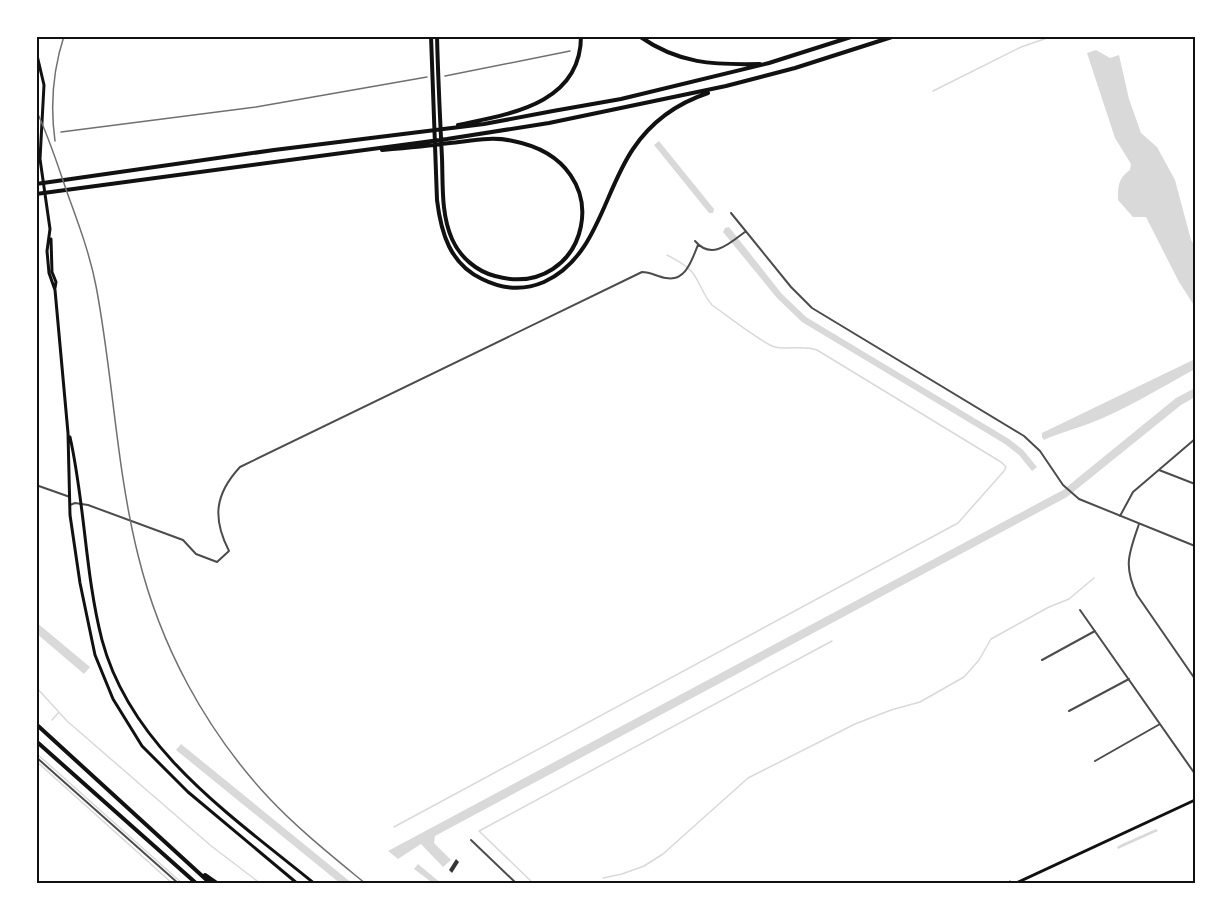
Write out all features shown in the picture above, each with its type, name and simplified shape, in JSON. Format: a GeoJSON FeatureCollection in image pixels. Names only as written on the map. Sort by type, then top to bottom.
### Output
{"type":"FeatureCollection","features":[{"type":"Feature","properties":{"kind":"highway"},"geometry":{"type":"LineString","coordinates":[[339,154],[495,139],[512,140],[538,147],[557,159],[574,179],[579,189],[583,214],[579,236],[571,251],[561,262],[539,276],[517,280],[490,275],[468,261],[458,249],[444,212],[442,176],[436,93],[431,36]]}},
{"type":"Feature","properties":{"kind":"highway"},"geometry":{"type":"LineString","coordinates":[[437,36],[436,177],[439,219],[452,254],[474,275],[500,286],[519,288],[535,286],[568,267],[580,254],[633,148],[654,123],[700,95],[726,86]]}},
{"type":"Feature","properties":{"kind":"highway"},"geometry":{"type":"LineString","coordinates":[[424,132],[519,112],[543,100],[570,76],[579,55],[581,36]]}},
{"type":"Feature","properties":{"kind":"highway"},"geometry":{"type":"LineString","coordinates":[[639,36],[676,57],[700,63],[720,65],[770,63]]}},
{"type":"Feature","properties":{"kind":"highway"},"geometry":{"type":"LineString","coordinates":[[36,184],[274,150],[484,124],[621,99],[770,63],[854,36]]}},
{"type":"Feature","properties":{"kind":"highway"},"geometry":{"type":"LineString","coordinates":[[36,194],[339,154],[549,123],[726,86],[795,68],[894,36]]}},
{"type":"Feature","properties":{"kind":"highway"},"geometry":{"type":"LineString","coordinates":[[36,724],[211,884]]}},
{"type":"Feature","properties":{"kind":"highway"},"geometry":{"type":"LineString","coordinates":[[36,741],[197,884]]}},
{"type":"Feature","properties":{"kind":"highway"},"geometry":{"type":"LineString","coordinates":[[192,866],[218,884]]}},
{"type":"Feature","properties":{"kind":"main road"},"geometry":{"type":"LineString","coordinates":[[36,51],[44,85],[40,159],[50,235],[47,251],[49,273],[55,290],[68,433],[70,505],[80,583],[95,655],[113,699],[142,746],[188,792],[298,884]]}},
{"type":"Feature","properties":{"kind":"main road"},"geometry":{"type":"LineString","coordinates":[[68,433],[81,504],[94,600],[103,642],[116,678],[131,706],[147,731],[172,762],[204,792],[315,884]]}},
{"type":"Feature","properties":{"kind":"main road"},"geometry":{"type":"LineString","coordinates":[[1014,884],[1195,800]]}},
{"type":"Feature","properties":{"kind":"street"},"geometry":{"type":"LineString","coordinates":[[731,213],[791,287],[812,308],[1024,436],[1040,452],[1063,485],[1074,495],[1092,506],[1195,546]]}},
{"type":"Feature","properties":{"kind":"street"},"geometry":{"type":"LineString","coordinates":[[695,241],[712,250],[720,249],[746,231]]}},
{"type":"Feature","properties":{"kind":"street"},"geometry":{"type":"LineString","coordinates":[[70,505],[81,504],[183,540],[196,554],[217,562],[229,551],[221,536],[218,521],[219,504],[224,488],[240,467],[642,272],[670,279],[676,278],[686,270],[698,244]]}},
{"type":"Feature","properties":{"kind":"street"},"geometry":{"type":"LineString","coordinates":[[1120,516],[1133,492],[1195,439]]}},
{"type":"Feature","properties":{"kind":"street"},"geometry":{"type":"LineString","coordinates":[[1159,470],[1195,484]]}},
{"type":"Feature","properties":{"kind":"street"},"geometry":{"type":"LineString","coordinates":[[36,485],[70,497]]}},
{"type":"Feature","properties":{"kind":"street"},"geometry":{"type":"LineString","coordinates":[[1139,524],[1129,553],[1128,573],[1131,583],[1195,679]]}},
{"type":"Feature","properties":{"kind":"street"},"geometry":{"type":"LineString","coordinates":[[1080,610],[1195,774]]}},
{"type":"Feature","properties":{"kind":"street"},"geometry":{"type":"LineString","coordinates":[[1042,660],[1095,631]]}},
{"type":"Feature","properties":{"kind":"street"},"geometry":{"type":"LineString","coordinates":[[1069,711],[1129,679]]}},
{"type":"Feature","properties":{"kind":"street"},"geometry":{"type":"LineString","coordinates":[[1095,761],[1160,724]]}},
{"type":"Feature","properties":{"kind":"street"},"geometry":{"type":"LineString","coordinates":[[36,757],[179,884]]}},
{"type":"Feature","properties":{"kind":"street"},"geometry":{"type":"LineString","coordinates":[[471,840],[517,884]]}},
{"type":"Feature","properties":{"kind":"shaded area"},"geometry":{"type":"Polygon","coordinates":[[[1096,50],[1110,58],[1119,55],[1129,99],[1141,133],[1157,147],[1175,180],[1191,240],[1195,246],[1195,307],[1179,282],[1146,217],[1133,217],[1118,200],[1120,183],[1123,176],[1130,170],[1131,164],[1115,138],[1087,53],[1096,50]]]}},
{"type":"Feature","properties":{"kind":"shaded area"},"geometry":{"type":"Polygon","coordinates":[[[659,141],[714,209],[713,213],[709,213],[654,145],[659,141]]]}},
{"type":"Feature","properties":{"kind":"shaded area"},"geometry":{"type":"Polygon","coordinates":[[[729,227],[782,294],[806,317],[1009,439],[1023,450],[1037,467],[1032,471],[1019,455],[1005,444],[802,322],[777,298],[723,232],[729,227]]]}},
{"type":"Feature","properties":{"kind":"shaded area"},"geometry":{"type":"Polygon","coordinates":[[[1195,359],[1195,369],[1129,405],[1044,440],[1042,437],[1042,433],[1195,359]]]}},
{"type":"Feature","properties":{"kind":"shaded area"},"geometry":{"type":"Polygon","coordinates":[[[1195,388],[1195,397],[1181,405],[1067,497],[435,836],[434,843],[451,860],[443,867],[421,844],[398,859],[388,851],[1063,490],[1176,398],[1195,388]]]}},
{"type":"Feature","properties":{"kind":"shaded area"},"geometry":{"type":"Polygon","coordinates":[[[36,622],[90,667],[84,674],[36,633],[36,622]]]}},
{"type":"Feature","properties":{"kind":"shaded area"},"geometry":{"type":"Polygon","coordinates":[[[181,744],[353,884],[341,884],[176,750],[181,744]]]}},
{"type":"Feature","properties":{"kind":"shaded area"},"geometry":{"type":"Polygon","coordinates":[[[1156,829],[1158,831],[1118,849],[1117,847],[1122,844],[1156,829]]]}},
{"type":"Feature","properties":{"kind":"shaded area"},"geometry":{"type":"Polygon","coordinates":[[[418,864],[442,884],[434,884],[414,869],[418,864]]]}},
{"type":"Feature","properties":{"kind":"building"},"geometry":{"type":"Polygon","coordinates":[[[456,859],[459,862],[452,873],[449,870],[456,859]]]}},
{"type":"Feature","properties":{"kind":"waterway"},"geometry":{"type":"LineString","coordinates":[[933,91],[1021,47],[1053,36]]}},
{"type":"Feature","properties":{"kind":"waterway"},"geometry":{"type":"LineString","coordinates":[[394,827],[958,523],[1006,467],[817,350],[769,345],[712,305],[692,272],[667,255]]}},
{"type":"Feature","properties":{"kind":"waterway"},"geometry":{"type":"LineString","coordinates":[[603,878],[644,866],[663,854],[748,778],[855,724],[920,702],[964,677],[979,660],[991,639],[1049,607],[1069,599],[1094,578]]}},
{"type":"Feature","properties":{"kind":"waterway"},"geometry":{"type":"LineString","coordinates":[[534,884],[479,831],[832,641]]}},
{"type":"Feature","properties":{"kind":"waterway"},"geometry":{"type":"LineString","coordinates":[[36,687],[67,721],[210,845],[261,884]]}},
{"type":"Feature","properties":{"kind":"waterway"},"geometry":{"type":"LineString","coordinates":[[52,720],[59,712]]}},
{"type":"Feature","properties":{"kind":"waterway"},"geometry":{"type":"LineString","coordinates":[[36,753],[183,884]]}},
{"type":"Feature","properties":{"kind":"waterway"},"geometry":{"type":"LineString","coordinates":[[36,761],[173,884]]}},
{"type":"Feature","properties":{"kind":"railway"},"geometry":{"type":"LineString","coordinates":[[55,141],[54,88],[57,62],[64,36]]}},
{"type":"Feature","properties":{"kind":"railway"},"geometry":{"type":"LineString","coordinates":[[445,76],[570,51]]}},
{"type":"Feature","properties":{"kind":"railway"},"geometry":{"type":"LineString","coordinates":[[61,132],[256,107],[427,77]]}},
{"type":"Feature","properties":{"kind":"railway"},"geometry":{"type":"LineString","coordinates":[[36,110],[49,141],[94,274],[131,522],[147,588],[172,653],[205,714],[245,771],[291,820],[366,884]]}}]}
